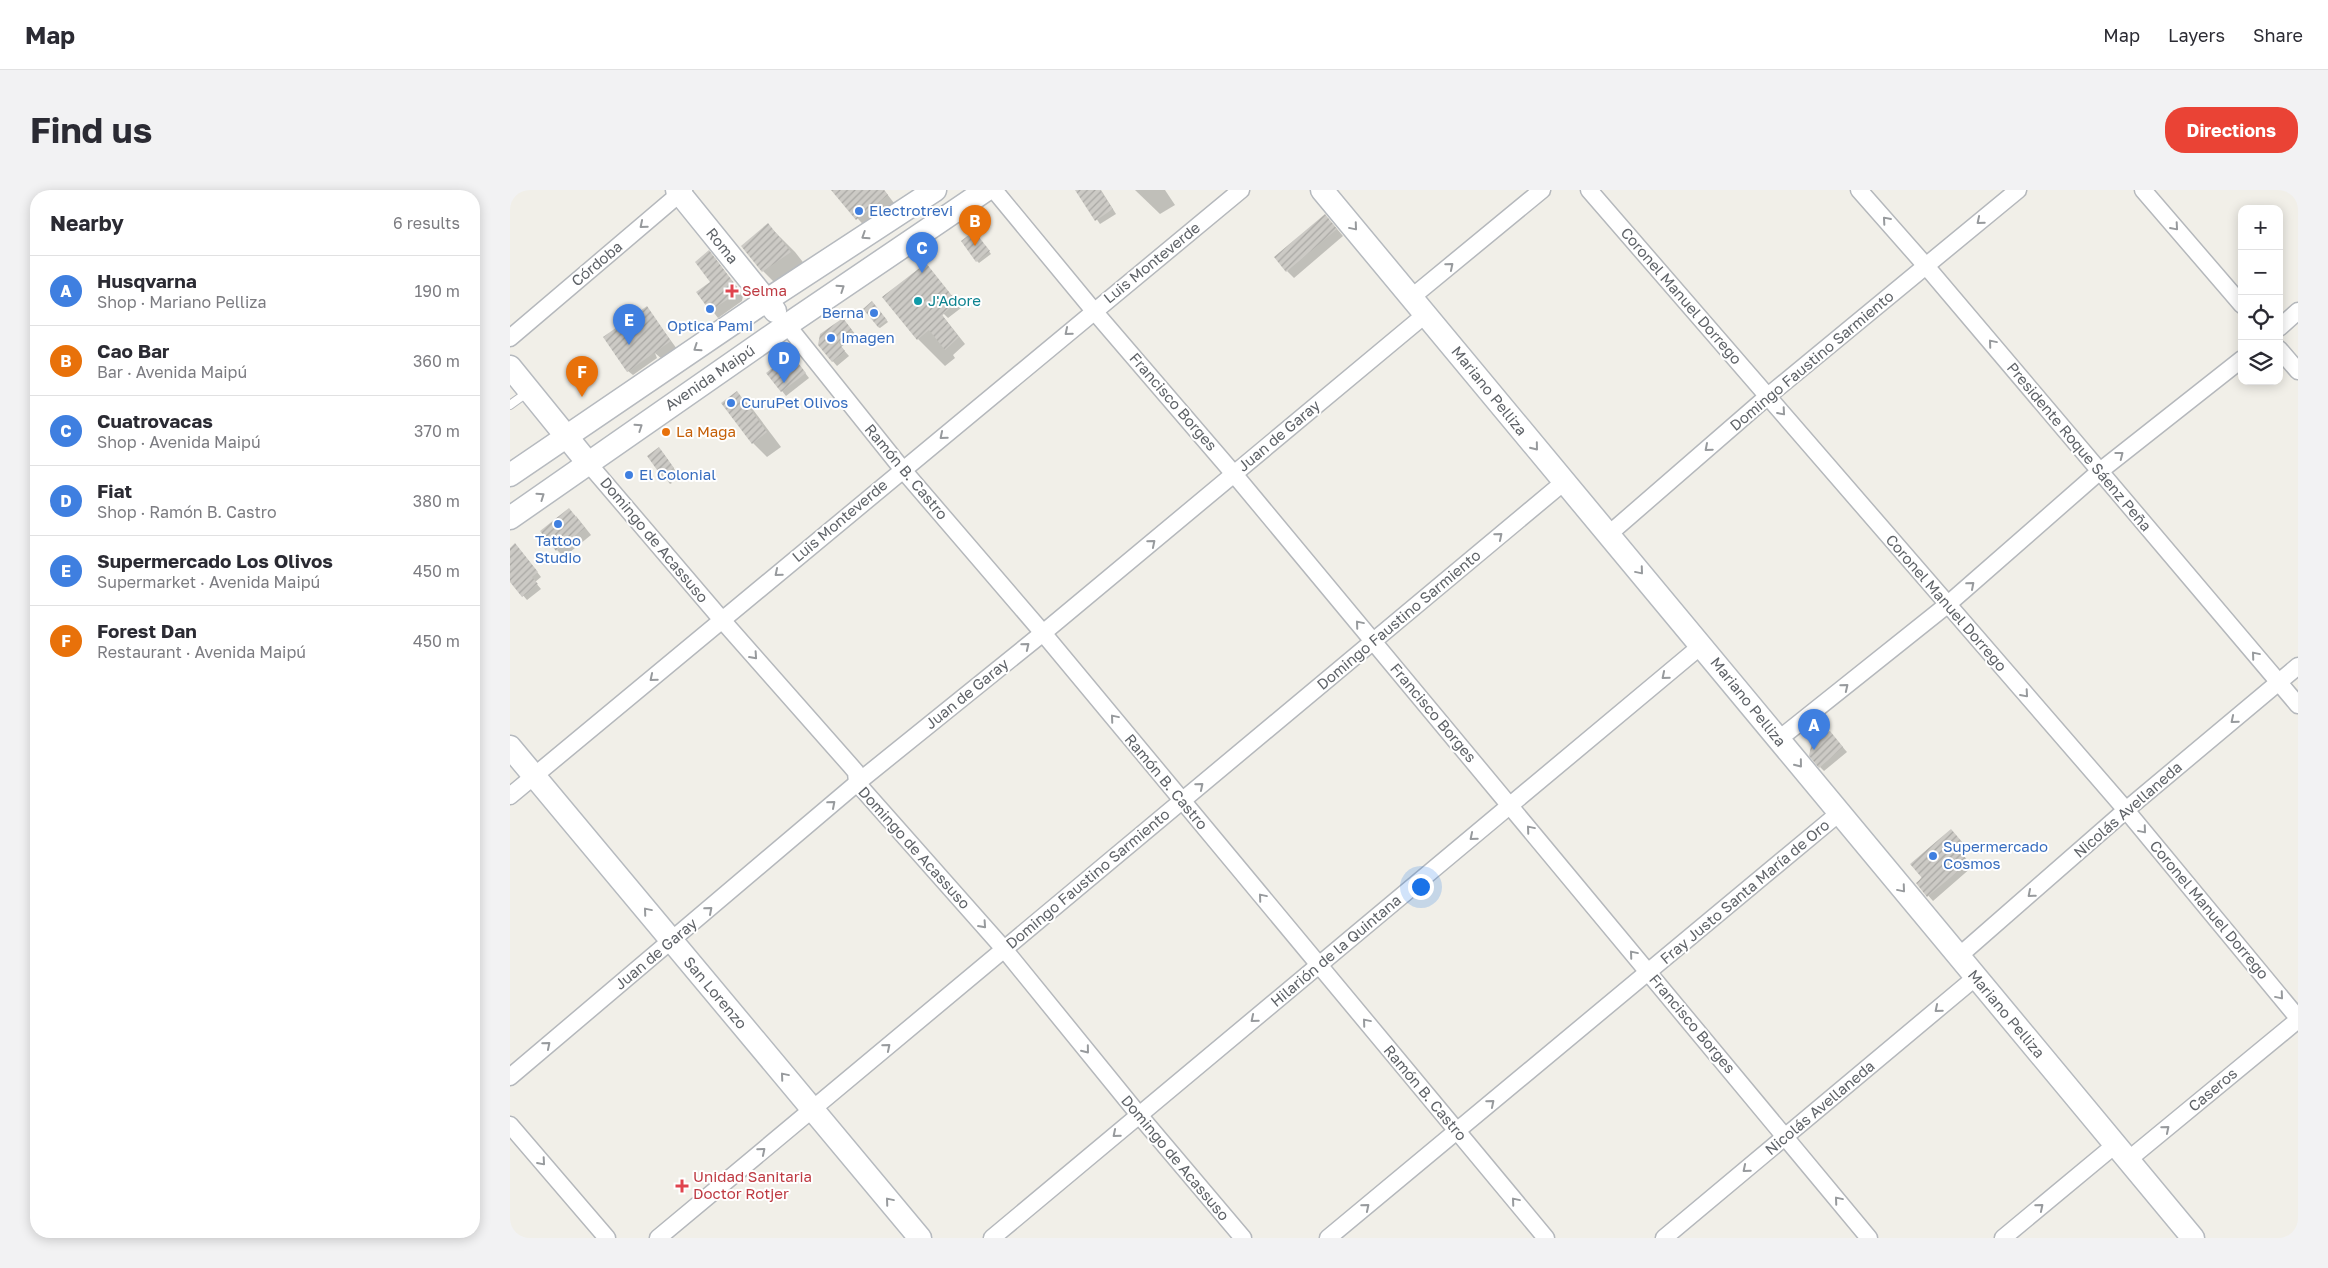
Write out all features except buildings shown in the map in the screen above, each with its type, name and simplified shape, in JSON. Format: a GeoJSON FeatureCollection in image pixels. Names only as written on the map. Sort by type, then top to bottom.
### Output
{"type":"FeatureCollection","features":[{"type":"Feature","properties":{"kind":"street"},"geometry":{"type":"LineString","coordinates":[[510,476],[767,300],[935,190]]}},
{"type":"Feature","properties":{"kind":"street","name":"Avenida Maipú"},"geometry":{"type":"LineString","coordinates":[[510,518],[787,325],[986,190]]}},
{"type":"Feature","properties":{"kind":"street","name":"Francisco Borges"},"geometry":{"type":"LineString","coordinates":[[994,190],[1094,311],[1234,474],[1869,1238]]}},
{"type":"Feature","properties":{"kind":"street","name":"Luis Monteverde"},"geometry":{"type":"LineString","coordinates":[[510,796],[1241,190]]}},
{"type":"Feature","properties":{"kind":"street","name":"Mariano Pelliza"},"geometry":{"type":"LineString","coordinates":[[1322,190],[1702,645],[1838,814],[1959,956],[2193,1238]]}},
{"type":"Feature","properties":{"kind":"street","name":"Juan de Garay"},"geometry":{"type":"LineString","coordinates":[[510,1077],[672,942],[857,783],[1043,633],[1234,474],[1419,306],[1542,190]]}},
{"type":"Feature","properties":{"kind":"street","name":"Coronel Manuel Dorrego"},"geometry":{"type":"LineString","coordinates":[[1589,190],[2126,810],[2298,1019]]}},
{"type":"Feature","properties":{"kind":"street","name":"Presidente Roque Sáenz Peña"},"geometry":{"type":"LineString","coordinates":[[1860,190],[2298,705]]}},
{"type":"Feature","properties":{"kind":"street","name":"Domingo Faustino Sarmiento"},"geometry":{"type":"LineString","coordinates":[[1609,534],[1768,396],[2018,190]]}},
{"type":"Feature","properties":{"kind":"street"},"geometry":{"type":"LineString","coordinates":[[2143,190],[2238,300]]}},
{"type":"Feature","properties":{"kind":"street","name":"Roma"},"geometry":{"type":"LineString","coordinates":[[680,191],[787,325]]}},
{"type":"Feature","properties":{"kind":"street","name":"Córdoba"},"geometry":{"type":"LineString","coordinates":[[510,338],[680,191]]}},
{"type":"Feature","properties":{"kind":"street"},"geometry":{"type":"LineString","coordinates":[[2283,324],[2298,311]]}},
{"type":"Feature","properties":{"kind":"street","name":"Ramón B. Castro"},"geometry":{"type":"LineString","coordinates":[[787,325],[903,470],[1043,633],[1546,1238]]}},
{"type":"Feature","properties":{"kind":"street"},"geometry":{"type":"LineString","coordinates":[[2283,354],[2298,371]]}},
{"type":"Feature","properties":{"kind":"street"},"geometry":{"type":"LineString","coordinates":[[1779,739],[1947,605],[2100,471],[2238,362]]}},
{"type":"Feature","properties":{"kind":"street","name":"Domingo de Acassuso"},"geometry":{"type":"LineString","coordinates":[[510,367],[588,464],[856,772],[857,783],[1004,949],[1139,1115],[1243,1238]]}},
{"type":"Feature","properties":{"kind":"street","name":"Domingo Faustino Sarmiento"},"geometry":{"type":"LineString","coordinates":[[658,1238],[1564,482]]}},
{"type":"Feature","properties":{"kind":"street","name":"Hilarión de la Quintana"},"geometry":{"type":"LineString","coordinates":[[992,1238],[1702,645]]}},
{"type":"Feature","properties":{"kind":"street","name":"Nicolás Avellaneda"},"geometry":{"type":"LineString","coordinates":[[1959,956],[2126,810],[2298,666]]}},
{"type":"Feature","properties":{"kind":"street","name":"San Lorenzo"},"geometry":{"type":"LineString","coordinates":[[510,747],[920,1238]]}},
{"type":"Feature","properties":{"kind":"street","name":"Fray Justo Santa María de Oro"},"geometry":{"type":"LineString","coordinates":[[1328,1238],[1838,814]]}},
{"type":"Feature","properties":{"kind":"street","name":"Nicolás Avellaneda"},"geometry":{"type":"LineString","coordinates":[[1664,1238],[1976,978]]}},
{"type":"Feature","properties":{"kind":"street","name":"Caseros"},"geometry":{"type":"LineString","coordinates":[[2003,1238],[2122,1153],[2298,1019]]}},
{"type":"Feature","properties":{"kind":"street"},"geometry":{"type":"LineString","coordinates":[[510,1125],[607,1238]]}},
{"type":"Feature","properties":{"kind":"lane"},"geometry":{"type":"LineString","coordinates":[[510,405],[529,391]]}},
{"type":"Feature","properties":{"kind":"place","name":"Electrotrevi"},"geometry":{"type":"Point","coordinates":[859,211]}},
{"type":"Feature","properties":{"kind":"place","name":"Cao Bar"},"geometry":{"type":"Point","coordinates":[975,246]}},
{"type":"Feature","properties":{"kind":"place","name":"Cuatrovacas"},"geometry":{"type":"Point","coordinates":[922,273]}},
{"type":"Feature","properties":{"kind":"place","name":"Selma"},"geometry":{"type":"Point","coordinates":[732,291]}},
{"type":"Feature","properties":{"kind":"place","name":"J'Adore"},"geometry":{"type":"Point","coordinates":[918,301]}},
{"type":"Feature","properties":{"kind":"place","name":"Optica Pami"},"geometry":{"type":"Point","coordinates":[710,309]}},
{"type":"Feature","properties":{"kind":"place","name":"Berna"},"geometry":{"type":"Point","coordinates":[874,313]}},
{"type":"Feature","properties":{"kind":"place","name":"Imagen"},"geometry":{"type":"Point","coordinates":[831,338]}},
{"type":"Feature","properties":{"kind":"place","name":"Supermercado Los Olivos"},"geometry":{"type":"Point","coordinates":[629,345]}},
{"type":"Feature","properties":{"kind":"place","name":"Fiat"},"geometry":{"type":"Point","coordinates":[784,383]}},
{"type":"Feature","properties":{"kind":"place","name":"Forest Dan"},"geometry":{"type":"Point","coordinates":[582,397]}},
{"type":"Feature","properties":{"kind":"place","name":"CuruPet Olivos"},"geometry":{"type":"Point","coordinates":[731,403]}},
{"type":"Feature","properties":{"kind":"place","name":"La Maga"},"geometry":{"type":"Point","coordinates":[666,432]}},
{"type":"Feature","properties":{"kind":"place","name":"El Colonial"},"geometry":{"type":"Point","coordinates":[629,475]}},
{"type":"Feature","properties":{"kind":"place","name":"Tattoo Studio"},"geometry":{"type":"Point","coordinates":[558,524]}},
{"type":"Feature","properties":{"kind":"place","name":"Husqvarna"},"geometry":{"type":"Point","coordinates":[1814,750]}},
{"type":"Feature","properties":{"kind":"place","name":"Supermercado Cosmos"},"geometry":{"type":"Point","coordinates":[1933,856]}},
{"type":"Feature","properties":{"kind":"place","name":"Unidad Sanitaria Doctor Rotjer"},"geometry":{"type":"Point","coordinates":[682,1186]}}]}
